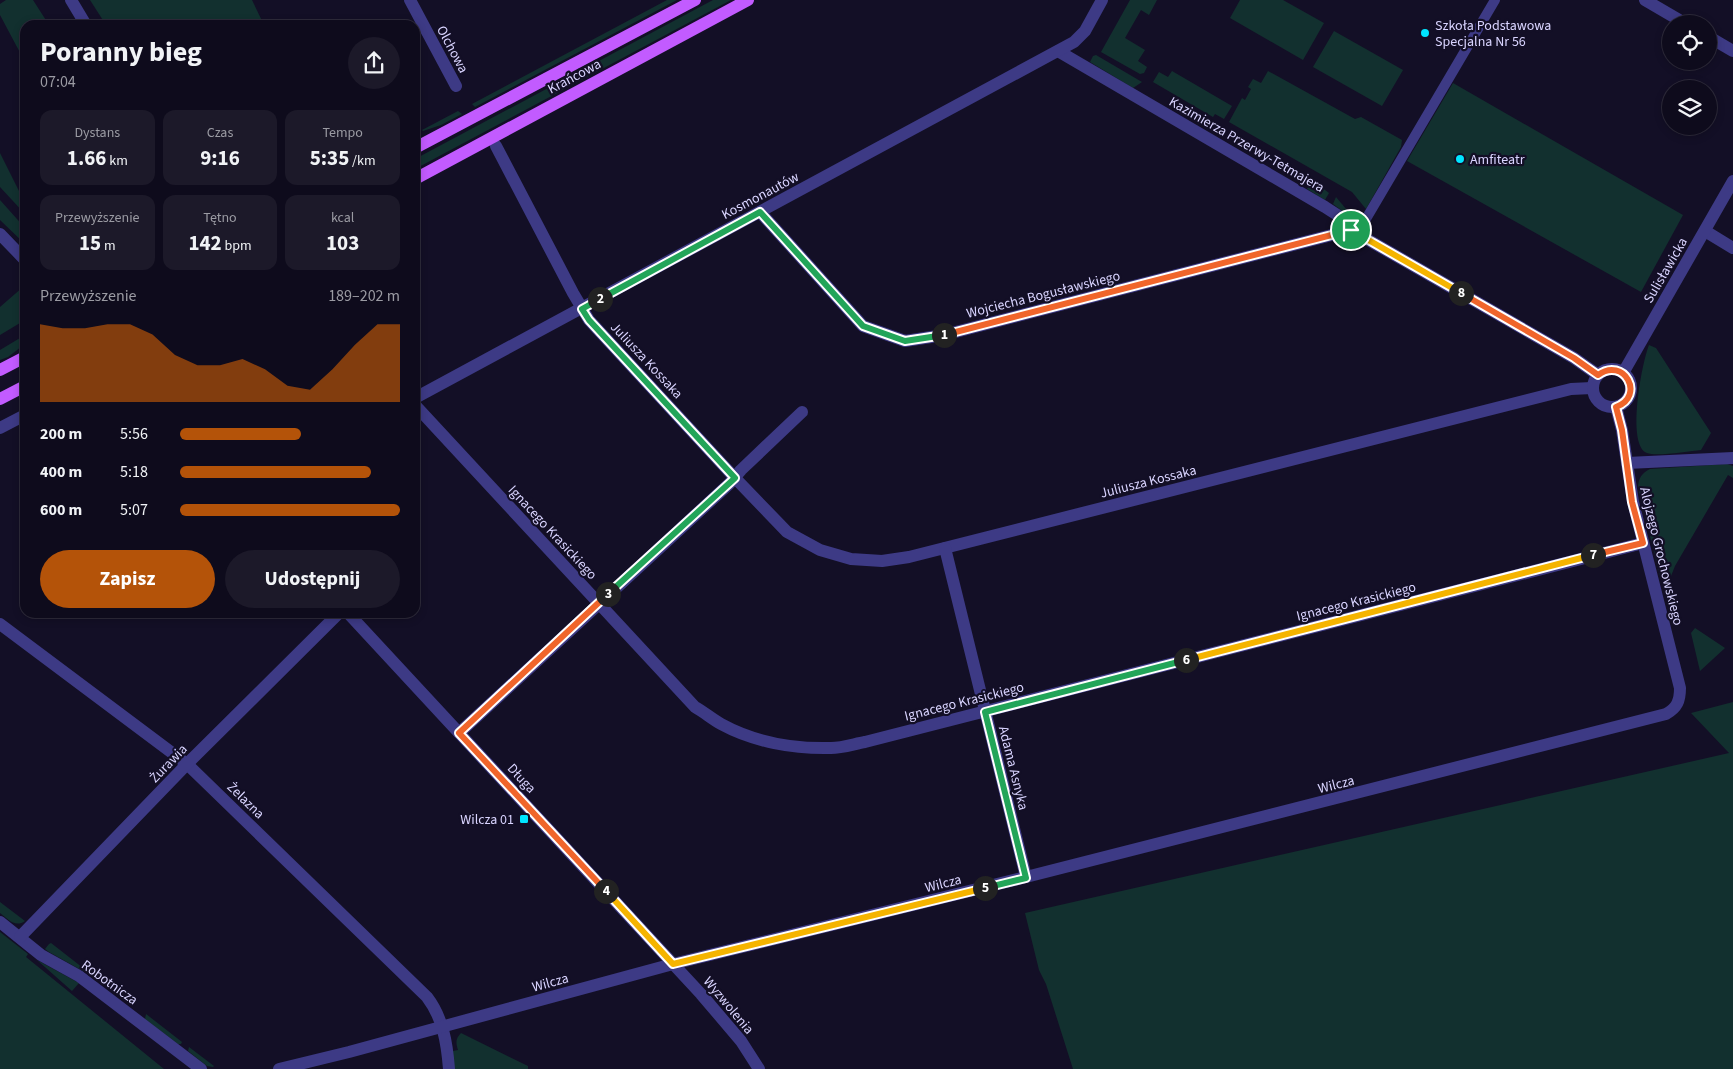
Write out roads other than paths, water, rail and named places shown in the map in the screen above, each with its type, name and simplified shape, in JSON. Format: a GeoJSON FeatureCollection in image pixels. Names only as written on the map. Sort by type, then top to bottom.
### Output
{"type":"FeatureCollection","features":[{"type":"Feature","properties":{"kind":"main road","name":"Krańcowa"},"geometry":{"type":"LineString","coordinates":[[420,145],[695,0]]}},
{"type":"Feature","properties":{"kind":"main road","name":"Krańcowa"},"geometry":{"type":"LineString","coordinates":[[420,176],[748,0]]}},
{"type":"Feature","properties":{"kind":"main road"},"geometry":{"type":"LineString","coordinates":[[0,370],[20,360]]}},
{"type":"Feature","properties":{"kind":"main road"},"geometry":{"type":"LineString","coordinates":[[0,398],[20,388]]}},
{"type":"Feature","properties":{"kind":"street"},"geometry":{"type":"LineString","coordinates":[[71,0],[83,20]]}},
{"type":"Feature","properties":{"kind":"street","name":"Olchowa"},"geometry":{"type":"LineString","coordinates":[[410,0],[456,86]]}},
{"type":"Feature","properties":{"kind":"street","name":"Kosmonautów"},"geometry":{"type":"LineString","coordinates":[[420,395],[1058,51],[1080,37],[1102,0]]}},
{"type":"Feature","properties":{"kind":"street"},"geometry":{"type":"LineString","coordinates":[[1363,224],[1495,0]]}},
{"type":"Feature","properties":{"kind":"street"},"geometry":{"type":"LineString","coordinates":[[1645,0],[1671,15]]}},
{"type":"Feature","properties":{"kind":"street"},"geometry":{"type":"LineString","coordinates":[[1717,41],[1733,50]]}},
{"type":"Feature","properties":{"kind":"street","name":"Kazimierza Przerwy-Tetmajera"},"geometry":{"type":"LineString","coordinates":[[1058,51],[1325,207],[1342,218],[1351,230],[1574,358],[1598,375]]}},
{"type":"Feature","properties":{"kind":"street","name":"Juliusza Kossaka"},"geometry":{"type":"LineString","coordinates":[[496,146],[589,320],[787,532],[820,550],[851,559],[882,561],[909,557],[1571,389],[1592,388]]}},
{"type":"Feature","properties":{"kind":"street","name":"Sulisławicka"},"geometry":{"type":"LineString","coordinates":[[1623,373],[1733,181]]}},
{"type":"Feature","properties":{"kind":"street","name":"Wojciecha Bogusławskiego"},"geometry":{"type":"LineString","coordinates":[[760,212],[863,326],[905,341],[944,335],[1351,230]]}},
{"type":"Feature","properties":{"kind":"street"},"geometry":{"type":"LineString","coordinates":[[1705,231],[1733,248]]}},
{"type":"Feature","properties":{"kind":"street"},"geometry":{"type":"LineString","coordinates":[[0,234],[20,255]]}},
{"type":"Feature","properties":{"kind":"street"},"geometry":{"type":"LineString","coordinates":[[1610,369],[1623,373],[1629,381],[1631,390],[1624,403],[1616,407],[1607,407],[1600,404],[1594,396],[1592,388],[1598,375],[1610,369]]}},
{"type":"Feature","properties":{"kind":"street","name":"Alojzego Grochowskiego"},"geometry":{"type":"LineString","coordinates":[[1616,407],[1631,493],[1678,680],[1679,702],[1673,711]]}},
{"type":"Feature","properties":{"kind":"street","name":"Ignacego Krasickiego"},"geometry":{"type":"LineString","coordinates":[[420,410],[695,707],[722,725],[772,744],[796,747],[832,748],[865,742],[1643,543]]}},
{"type":"Feature","properties":{"kind":"street"},"geometry":{"type":"LineString","coordinates":[[459,733],[735,478],[802,412]]}},
{"type":"Feature","properties":{"kind":"street"},"geometry":{"type":"LineString","coordinates":[[0,428],[20,418]]}},
{"type":"Feature","properties":{"kind":"street"},"geometry":{"type":"LineString","coordinates":[[1627,463],[1733,458]]}},
{"type":"Feature","properties":{"kind":"street","name":"Adama Asnyka"},"geometry":{"type":"LineString","coordinates":[[945,548],[1026,878]]}},
{"type":"Feature","properties":{"kind":"street","name":"Żurawia"},"geometry":{"type":"LineString","coordinates":[[20,937],[188,764],[334,618]]}},
{"type":"Feature","properties":{"kind":"street","name":"Długa"},"geometry":{"type":"LineString","coordinates":[[353,618],[673,964]]}},
{"type":"Feature","properties":{"kind":"street","name":"Żelazna"},"geometry":{"type":"LineString","coordinates":[[0,624],[188,764],[427,997],[442,1026],[448,1051],[449,1069]]}},
{"type":"Feature","properties":{"kind":"street","name":"Wilcza"},"geometry":{"type":"LineString","coordinates":[[279,1069],[673,964],[1026,878],[1657,718],[1673,711]]}},
{"type":"Feature","properties":{"kind":"street","name":"Robotnicza"},"geometry":{"type":"LineString","coordinates":[[0,922],[41,955],[79,976],[200,1069]]}},
{"type":"Feature","properties":{"kind":"street","name":"Wyzwolenia"},"geometry":{"type":"LineString","coordinates":[[673,964],[730,1027],[759,1069]]}},
{"type":"Feature","properties":{"kind":"place","name":"Szkoła Podstawowa Specjalna Nr 56"},"geometry":{"type":"Point","coordinates":[1425,33]}},
{"type":"Feature","properties":{"kind":"place","name":"Amfiteatr"},"geometry":{"type":"Point","coordinates":[1460,159]}},
{"type":"Feature","properties":{"kind":"place","name":"Wilcza 01"},"geometry":{"type":"Point","coordinates":[524,819]}}]}
